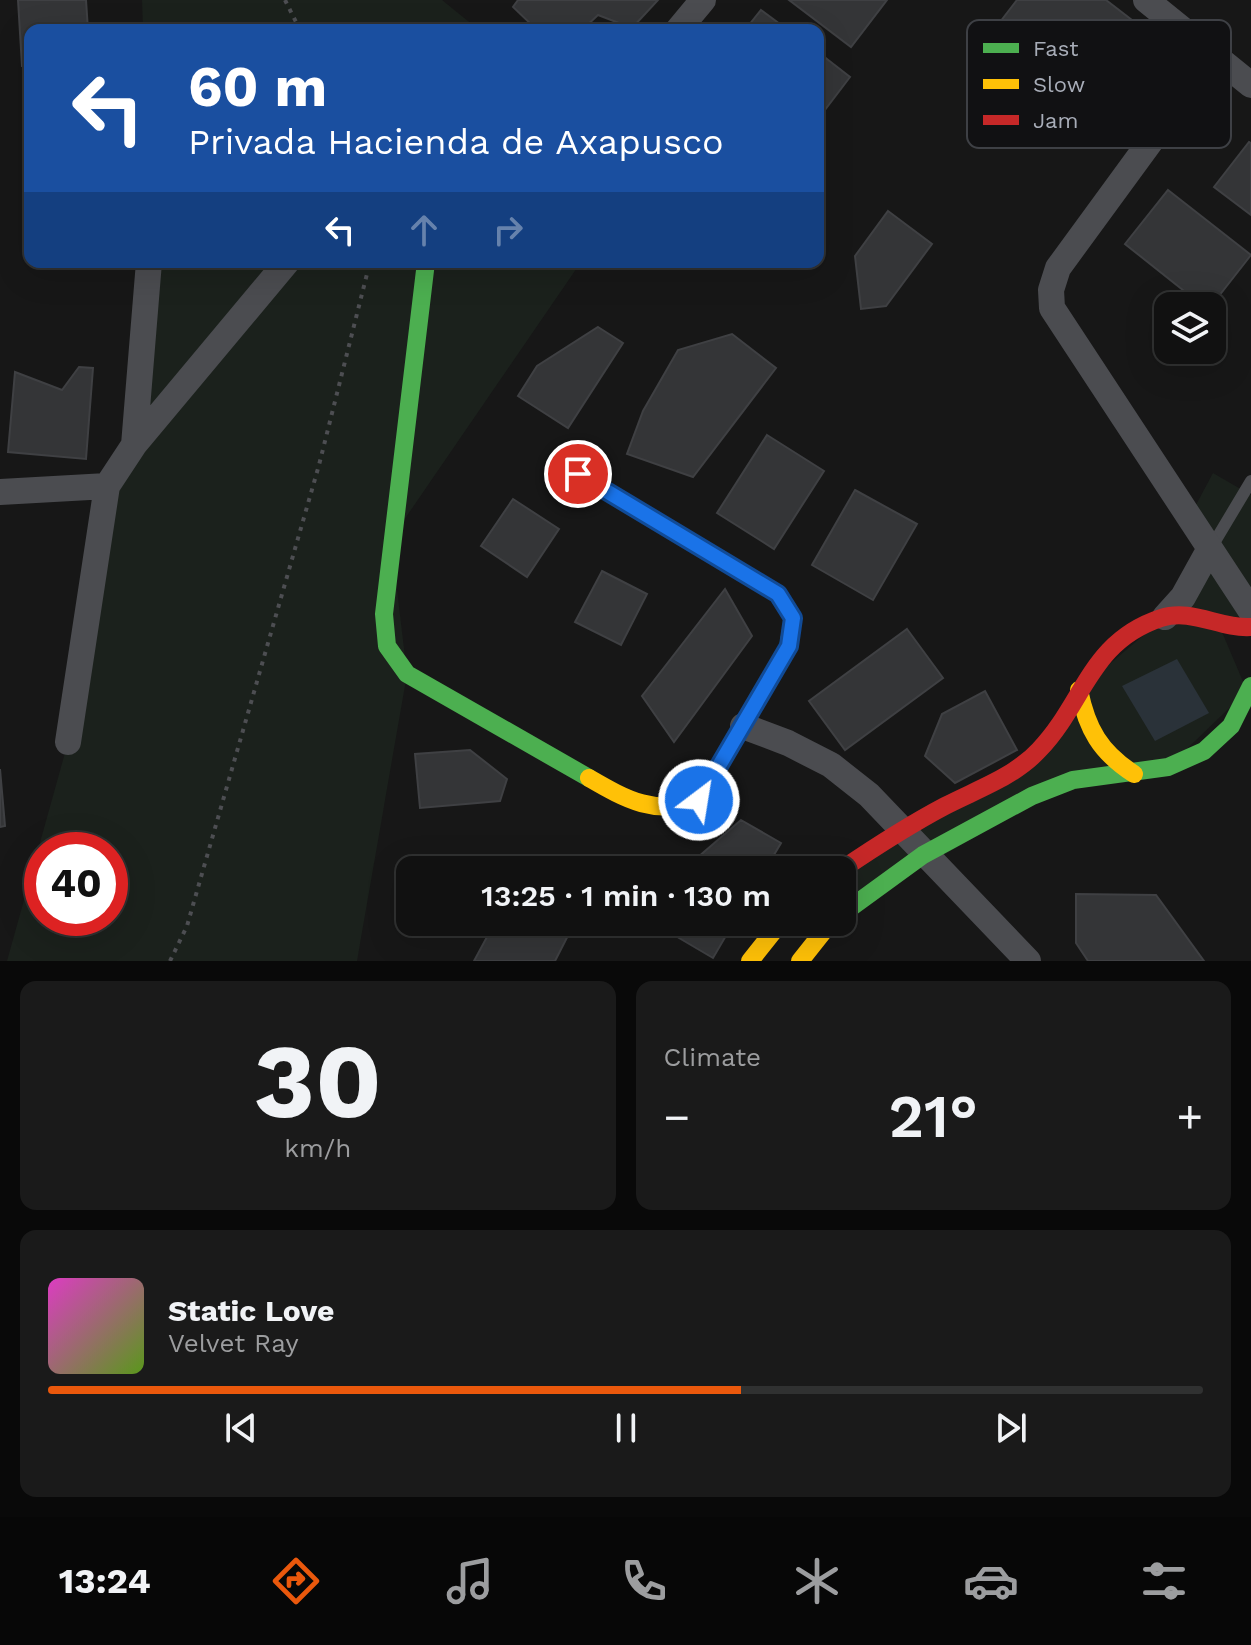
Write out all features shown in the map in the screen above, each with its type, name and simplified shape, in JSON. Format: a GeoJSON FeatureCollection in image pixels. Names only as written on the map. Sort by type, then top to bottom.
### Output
{"type":"FeatureCollection","features":[{"type":"Feature","properties":{"kind":"street"},"geometry":{"type":"LineString","coordinates":[[683,24],[703,0]]}},
{"type":"Feature","properties":{"kind":"street"},"geometry":{"type":"LineString","coordinates":[[1146,0],[1170,20]]}},
{"type":"Feature","properties":{"kind":"street"},"geometry":{"type":"LineString","coordinates":[[1231,70],[1251,85]]}},
{"type":"Feature","properties":{"kind":"street"},"geometry":{"type":"LineString","coordinates":[[1146,148],[1058,268],[1051,290],[1052,308],[1251,611]]}},
{"type":"Feature","properties":{"kind":"street"},"geometry":{"type":"LineString","coordinates":[[134,445],[149,268]]}},
{"type":"Feature","properties":{"kind":"street"},"geometry":{"type":"LineString","coordinates":[[68,742],[107,486],[134,445],[282,268]]}},
{"type":"Feature","properties":{"kind":"street"},"geometry":{"type":"LineString","coordinates":[[425,268],[391,539],[384,614],[387,646],[407,674],[631,802],[653,811],[679,808],[699,800],[789,646],[793,618],[778,594],[578,474]]}},
{"type":"Feature","properties":{"kind":"street"},"geometry":{"type":"LineString","coordinates":[[0,492],[107,486]]}},
{"type":"Feature","properties":{"kind":"street"},"geometry":{"type":"LineString","coordinates":[[856,860],[902,829],[1023,764],[1049,741],[1065,720],[1079,690],[1102,655],[1131,633],[1165,617],[1183,597],[1209,550]]}},
{"type":"Feature","properties":{"kind":"street"},"geometry":{"type":"LineString","coordinates":[[1165,617],[1195,616],[1219,624],[1251,627]]}},
{"type":"Feature","properties":{"kind":"street"},"geometry":{"type":"LineString","coordinates":[[1219,624],[1235,643]]}},
{"type":"Feature","properties":{"kind":"street"},"geometry":{"type":"LineString","coordinates":[[856,904],[923,855],[1032,796],[1073,780],[1168,767],[1204,751],[1231,726],[1249,688],[1245,666]]}},
{"type":"Feature","properties":{"kind":"street"},"geometry":{"type":"LineString","coordinates":[[1079,690],[1086,725],[1103,755],[1134,774]]}},
{"type":"Feature","properties":{"kind":"street"},"geometry":{"type":"LineString","coordinates":[[743,726],[788,743],[831,765],[869,795],[923,855],[1028,961]]}},
{"type":"Feature","properties":{"kind":"street"},"geometry":{"type":"LineString","coordinates":[[750,961],[770,936]]}},
{"type":"Feature","properties":{"kind":"street"},"geometry":{"type":"LineString","coordinates":[[800,961],[820,936]]}},
{"type":"Feature","properties":{"kind":"lane"},"geometry":{"type":"LineString","coordinates":[[1209,550],[1251,481]]}},
{"type":"Feature","properties":{"kind":"path"},"geometry":{"type":"LineString","coordinates":[[285,0],[297,24]]}},
{"type":"Feature","properties":{"kind":"path"},"geometry":{"type":"LineString","coordinates":[[170,961],[187,926],[319,465],[368,268]]}},
{"type":"Feature","properties":{"kind":"shaded area"},"geometry":{"type":"Polygon","coordinates":[[[142,0],[442,0],[472,24],[143,24],[142,0]]]}},
{"type":"Feature","properties":{"kind":"shaded area"},"geometry":{"type":"Polygon","coordinates":[[[149,268],[577,268],[391,539],[407,674],[357,961],[7,961],[24,900],[24,936],[128,936],[128,832],[43,832],[68,742],[107,486],[134,445],[149,268]]]}},
{"type":"Feature","properties":{"kind":"shaded area"},"geometry":{"type":"Polygon","coordinates":[[[1213,473],[1251,495],[1251,627],[1219,625],[1247,691],[1168,767],[1073,780],[856,906],[856,862],[1023,764],[1079,690],[1165,617],[1209,550],[1189,518],[1213,473]]]}},
{"type":"Feature","properties":{"kind":"shaded area"},"geometry":{"type":"Polygon","coordinates":[[[1177,659],[1209,713],[1155,741],[1122,686],[1177,659]]]}},
{"type":"Feature","properties":{"kind":"building"},"geometry":{"type":"Polygon","coordinates":[[[18,0],[86,0],[88,24],[24,24],[22,66],[18,0]]]}},
{"type":"Feature","properties":{"kind":"building"},"geometry":{"type":"Polygon","coordinates":[[[518,0],[658,0],[636,24],[622,24],[598,15],[588,24],[531,24],[513,7],[518,0]]]}},
{"type":"Feature","properties":{"kind":"building"},"geometry":{"type":"Polygon","coordinates":[[[789,0],[887,0],[851,47],[789,0]]]}},
{"type":"Feature","properties":{"kind":"building"},"geometry":{"type":"Polygon","coordinates":[[[1017,0],[1106,0],[1132,20],[1002,20],[1017,0]]]}},
{"type":"Feature","properties":{"kind":"building"},"geometry":{"type":"Polygon","coordinates":[[[761,10],[780,24],[750,24],[761,10]]]}},
{"type":"Feature","properties":{"kind":"building"},"geometry":{"type":"Polygon","coordinates":[[[824,57],[850,77],[824,111],[824,57]]]}},
{"type":"Feature","properties":{"kind":"building"},"geometry":{"type":"Polygon","coordinates":[[[1251,143],[1251,215],[1214,187],[1251,143]]]}},
{"type":"Feature","properties":{"kind":"building"},"geometry":{"type":"Polygon","coordinates":[[[1168,190],[1251,255],[1222,292],[1185,292],[1125,244],[1168,190]]]}},
{"type":"Feature","properties":{"kind":"building"},"geometry":{"type":"Polygon","coordinates":[[[888,211],[932,244],[886,306],[861,309],[855,256],[888,211]]]}},
{"type":"Feature","properties":{"kind":"building"},"geometry":{"type":"Polygon","coordinates":[[[598,327],[623,343],[568,428],[518,396],[537,366],[598,327]]]}},
{"type":"Feature","properties":{"kind":"building"},"geometry":{"type":"Polygon","coordinates":[[[732,334],[776,368],[693,477],[627,454],[643,411],[678,350],[732,334]]]}},
{"type":"Feature","properties":{"kind":"building"},"geometry":{"type":"Polygon","coordinates":[[[79,367],[93,368],[86,459],[8,452],[15,372],[62,390],[79,367]]]}},
{"type":"Feature","properties":{"kind":"building"},"geometry":{"type":"Polygon","coordinates":[[[767,435],[824,471],[774,549],[717,513],[767,435]]]}},
{"type":"Feature","properties":{"kind":"building"},"geometry":{"type":"Polygon","coordinates":[[[855,490],[917,524],[873,600],[812,565],[855,490]]]}},
{"type":"Feature","properties":{"kind":"building"},"geometry":{"type":"Polygon","coordinates":[[[513,499],[559,529],[527,577],[481,546],[513,499]]]}},
{"type":"Feature","properties":{"kind":"building"},"geometry":{"type":"Polygon","coordinates":[[[602,571],[647,594],[621,645],[575,622],[602,571]]]}},
{"type":"Feature","properties":{"kind":"building"},"geometry":{"type":"Polygon","coordinates":[[[725,589],[752,636],[674,742],[642,696],[725,589]]]}},
{"type":"Feature","properties":{"kind":"building"},"geometry":{"type":"Polygon","coordinates":[[[907,629],[943,678],[845,750],[809,701],[907,629]]]}},
{"type":"Feature","properties":{"kind":"building"},"geometry":{"type":"Polygon","coordinates":[[[985,691],[1017,750],[955,783],[925,756],[942,714],[985,691]]]}},
{"type":"Feature","properties":{"kind":"building"},"geometry":{"type":"Polygon","coordinates":[[[470,750],[507,779],[500,801],[420,808],[415,754],[470,750]]]}},
{"type":"Feature","properties":{"kind":"building"},"geometry":{"type":"Polygon","coordinates":[[[0,769],[5,826],[0,827],[0,769]]]}},
{"type":"Feature","properties":{"kind":"building"},"geometry":{"type":"Polygon","coordinates":[[[741,820],[781,843],[773,856],[699,856],[741,820]]]}},
{"type":"Feature","properties":{"kind":"building"},"geometry":{"type":"Polygon","coordinates":[[[1076,894],[1156,895],[1204,961],[1088,961],[1076,943],[1076,894]]]}},
{"type":"Feature","properties":{"kind":"building"},"geometry":{"type":"Polygon","coordinates":[[[487,936],[568,936],[555,961],[474,961],[487,936]]]}},
{"type":"Feature","properties":{"kind":"building"},"geometry":{"type":"Polygon","coordinates":[[[676,936],[726,936],[713,958],[676,936]]]}},
{"type":"Feature","properties":{"kind":"traffic: fast"},"geometry":{"type":"LineString","coordinates":[[425,268],[384,614],[387,646],[407,674],[589,778]]}},
{"type":"Feature","properties":{"kind":"traffic: fast"},"geometry":{"type":"LineString","coordinates":[[578,474],[778,594],[793,618],[788,648]]}},
{"type":"Feature","properties":{"kind":"traffic: fast"},"geometry":{"type":"LineString","coordinates":[[856,904],[923,855],[1032,796],[1073,780],[1168,767],[1204,751],[1231,726],[1251,686]]}},
{"type":"Feature","properties":{"kind":"traffic: slow"},"geometry":{"type":"LineString","coordinates":[[589,778],[629,799],[655,806],[683,805],[699,800],[788,648]]}},
{"type":"Feature","properties":{"kind":"traffic: slow"},"geometry":{"type":"LineString","coordinates":[[1079,690],[1086,716],[1097,738],[1112,757],[1134,774]]}},
{"type":"Feature","properties":{"kind":"traffic: slow"},"geometry":{"type":"LineString","coordinates":[[750,961],[770,936]]}},
{"type":"Feature","properties":{"kind":"traffic: slow"},"geometry":{"type":"LineString","coordinates":[[800,961],[820,936]]}},
{"type":"Feature","properties":{"kind":"traffic: jam"},"geometry":{"type":"LineString","coordinates":[[856,860],[918,821],[995,782],[1029,759],[1054,732],[1103,658],[1118,642],[1137,629],[1161,618],[1184,615],[1251,627]]}},
{"type":"Feature","properties":{"kind":"route"},"geometry":{"type":"LineString","coordinates":[[578,474],[778,594],[793,618],[789,646],[699,800]]}}]}
